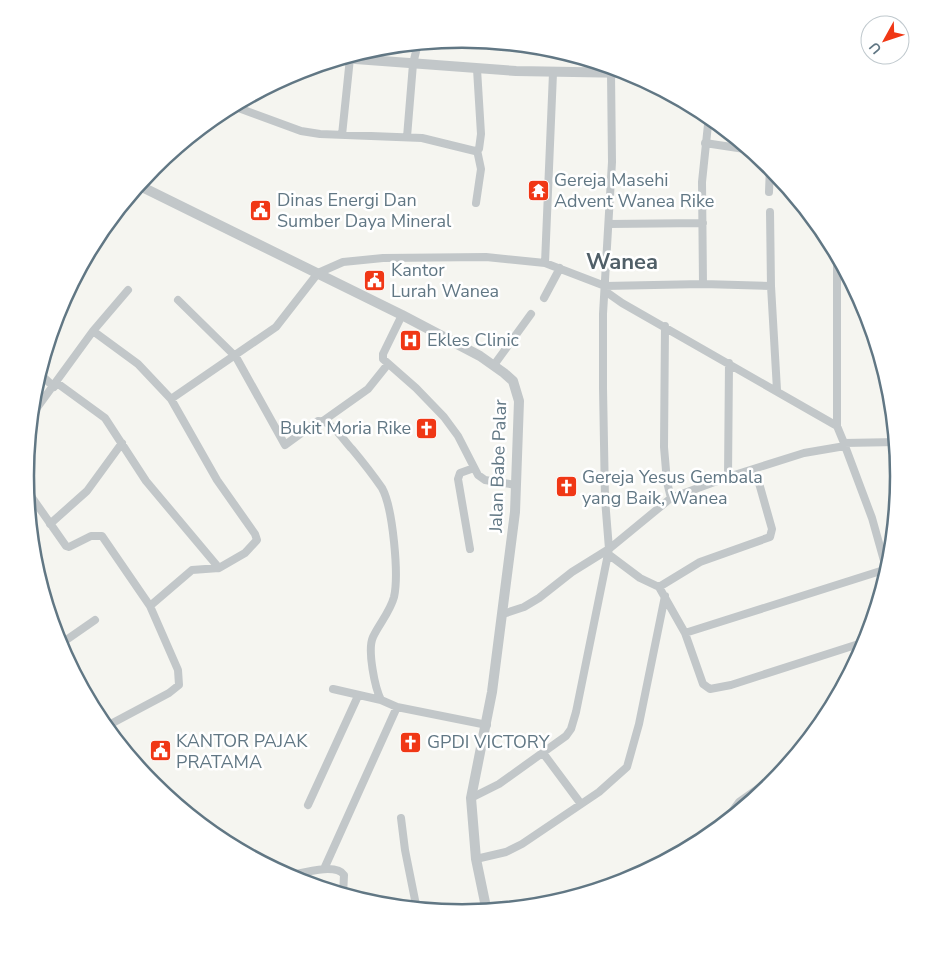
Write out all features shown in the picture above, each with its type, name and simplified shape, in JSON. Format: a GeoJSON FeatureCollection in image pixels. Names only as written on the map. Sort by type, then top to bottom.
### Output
{"type":"FeatureCollection","features":[{"type":"Feature","properties":{"kind":"street"},"geometry":{"type":"LineString","coordinates":[[407,137],[413,64],[416,50]]}},
{"type":"Feature","properties":{"kind":"street"},"geometry":{"type":"LineString","coordinates":[[363,60],[553,73],[599,71]]}},
{"type":"Feature","properties":{"kind":"street"},"geometry":{"type":"LineString","coordinates":[[342,135],[346,64]]}},
{"type":"Feature","properties":{"kind":"street"},"geometry":{"type":"LineString","coordinates":[[476,203],[481,169],[478,150],[481,134],[477,68]]}},
{"type":"Feature","properties":{"kind":"street"},"geometry":{"type":"LineString","coordinates":[[545,263],[553,73]]}},
{"type":"Feature","properties":{"kind":"street"},"geometry":{"type":"LineString","coordinates":[[471,798],[499,784],[566,736],[571,729],[608,551],[602,412],[605,289],[612,162],[610,74]]}},
{"type":"Feature","properties":{"kind":"street"},"geometry":{"type":"LineString","coordinates":[[241,109],[301,131],[342,135],[407,137],[442,141],[478,150]]}},
{"type":"Feature","properties":{"kind":"street"},"geometry":{"type":"LineString","coordinates":[[703,284],[704,143],[707,124]]}},
{"type":"Feature","properties":{"kind":"street"},"geometry":{"type":"LineString","coordinates":[[704,143],[738,148]]}},
{"type":"Feature","properties":{"kind":"street"},"geometry":{"type":"LineString","coordinates":[[769,192],[770,177]]}},
{"type":"Feature","properties":{"kind":"street","name":"Jalan Babe Palar"},"geometry":{"type":"LineString","coordinates":[[145,188],[402,315],[494,365],[512,381],[519,401],[515,512],[487,726],[471,798],[476,859],[485,904]]}},
{"type":"Feature","properties":{"kind":"street"},"geometry":{"type":"LineString","coordinates":[[770,212],[771,286],[778,390]]}},
{"type":"Feature","properties":{"kind":"street"},"geometry":{"type":"LineString","coordinates":[[609,224],[703,223]]}},
{"type":"Feature","properties":{"kind":"street"},"geometry":{"type":"LineString","coordinates":[[171,399],[236,357],[282,321],[318,273],[342,262],[383,258],[466,256],[524,260],[545,263],[560,268],[605,289],[622,303],[778,390],[837,426]]}},
{"type":"Feature","properties":{"kind":"street"},"geometry":{"type":"LineString","coordinates":[[544,298],[560,268]]}},
{"type":"Feature","properties":{"kind":"street"},"geometry":{"type":"LineString","coordinates":[[837,268],[839,392],[837,426],[872,518],[884,557]]}},
{"type":"Feature","properties":{"kind":"street"},"geometry":{"type":"LineString","coordinates":[[605,289],[703,284],[771,286]]}},
{"type":"Feature","properties":{"kind":"street"},"geometry":{"type":"LineString","coordinates":[[40,405],[94,331],[128,290]]}},
{"type":"Feature","properties":{"kind":"street"},"geometry":{"type":"LineString","coordinates":[[178,300],[236,357],[285,444],[318,421],[323,421],[368,389],[388,364]]}},
{"type":"Feature","properties":{"kind":"street"},"geometry":{"type":"LineString","coordinates":[[494,365],[531,314]]}},
{"type":"Feature","properties":{"kind":"street"},"geometry":{"type":"LineString","coordinates":[[402,315],[383,354],[383,359],[416,388],[444,417],[458,436],[478,475],[485,480],[516,486]]}},
{"type":"Feature","properties":{"kind":"street"},"geometry":{"type":"LineString","coordinates":[[665,326],[664,447],[667,482],[671,498]]}},
{"type":"Feature","properties":{"kind":"street"},"geometry":{"type":"LineString","coordinates":[[94,331],[138,364],[171,399],[217,480],[256,536],[255,545],[219,568],[192,570],[150,606]]}},
{"type":"Feature","properties":{"kind":"street"},"geometry":{"type":"LineString","coordinates":[[728,477],[729,363]]}},
{"type":"Feature","properties":{"kind":"street"},"geometry":{"type":"LineString","coordinates":[[46,377],[100,413],[146,481],[219,568]]}},
{"type":"Feature","properties":{"kind":"street"},"geometry":{"type":"LineString","coordinates":[[323,421],[364,462],[382,488],[391,518],[395,591],[392,604],[372,640],[375,686],[381,700]]}},
{"type":"Feature","properties":{"kind":"street"},"geometry":{"type":"LineString","coordinates":[[503,614],[529,604],[608,551],[671,498],[728,477],[804,453],[845,444],[890,442]]}},
{"type":"Feature","properties":{"kind":"street"},"geometry":{"type":"LineString","coordinates":[[50,524],[87,491],[122,443]]}},
{"type":"Feature","properties":{"kind":"street"},"geometry":{"type":"LineString","coordinates":[[470,549],[458,479],[460,473],[474,468]]}},
{"type":"Feature","properties":{"kind":"street"},"geometry":{"type":"LineString","coordinates":[[660,587],[690,567],[770,537],[772,529],[755,469]]}},
{"type":"Feature","properties":{"kind":"street"},"geometry":{"type":"LineString","coordinates":[[35,502],[68,547],[91,536],[102,536],[150,606],[178,670],[178,684],[169,692],[112,724]]}},
{"type":"Feature","properties":{"kind":"street"},"geometry":{"type":"LineString","coordinates":[[608,551],[640,578],[660,587],[685,634],[702,684],[710,689],[730,685],[857,644]]}},
{"type":"Feature","properties":{"kind":"street"},"geometry":{"type":"LineString","coordinates":[[685,634],[880,573]]}},
{"type":"Feature","properties":{"kind":"street"},"geometry":{"type":"LineString","coordinates":[[476,859],[506,852],[581,804],[609,784],[627,766],[639,724],[665,596]]}},
{"type":"Feature","properties":{"kind":"street"},"geometry":{"type":"LineString","coordinates":[[66,640],[95,620]]}},
{"type":"Feature","properties":{"kind":"street"},"geometry":{"type":"LineString","coordinates":[[332,689],[381,700],[397,707],[487,726]]}},
{"type":"Feature","properties":{"kind":"street"},"geometry":{"type":"LineString","coordinates":[[308,805],[358,696]]}},
{"type":"Feature","properties":{"kind":"street"},"geometry":{"type":"LineString","coordinates":[[324,869],[397,707]]}},
{"type":"Feature","properties":{"kind":"street"},"geometry":{"type":"LineString","coordinates":[[543,753],[581,804]]}},
{"type":"Feature","properties":{"kind":"street"},"geometry":{"type":"LineString","coordinates":[[733,809],[738,802],[753,791]]}},
{"type":"Feature","properties":{"kind":"street"},"geometry":{"type":"LineString","coordinates":[[401,818],[416,903]]}},
{"type":"Feature","properties":{"kind":"street"},"geometry":{"type":"LineString","coordinates":[[300,874],[324,869],[343,873],[343,888]]}},
{"type":"Feature","properties":{"kind":"place","name":"Gereja Masehi Advent Wanea Rike"},"geometry":{"type":"Point","coordinates":[538,190]}},
{"type":"Feature","properties":{"kind":"place","name":"Dinas Energi Dan Sumber Daya Mineral"},"geometry":{"type":"Point","coordinates":[261,210]}},
{"type":"Feature","properties":{"kind":"place","name":"Kantor Lurah Wanea"},"geometry":{"type":"Point","coordinates":[375,280]}},
{"type":"Feature","properties":{"kind":"place","name":"Ekles Clinic"},"geometry":{"type":"Point","coordinates":[411,340]}},
{"type":"Feature","properties":{"kind":"place","name":"Bukit Moria Rike"},"geometry":{"type":"Point","coordinates":[427,428]}},
{"type":"Feature","properties":{"kind":"place","name":"Gereja Yesus Gembala yang Baik, Wanea"},"geometry":{"type":"Point","coordinates":[566,487]}},
{"type":"Feature","properties":{"kind":"place","name":"GPDI VICTORY"},"geometry":{"type":"Point","coordinates":[411,742]}},
{"type":"Feature","properties":{"kind":"place","name":"KANTOR PAJAK PRATAMA"},"geometry":{"type":"Point","coordinates":[160,751]}},
{"type":"Feature","properties":{"kind":"district","name":"Wanea"},"geometry":{"type":"Point","coordinates":[622,262]}}]}
